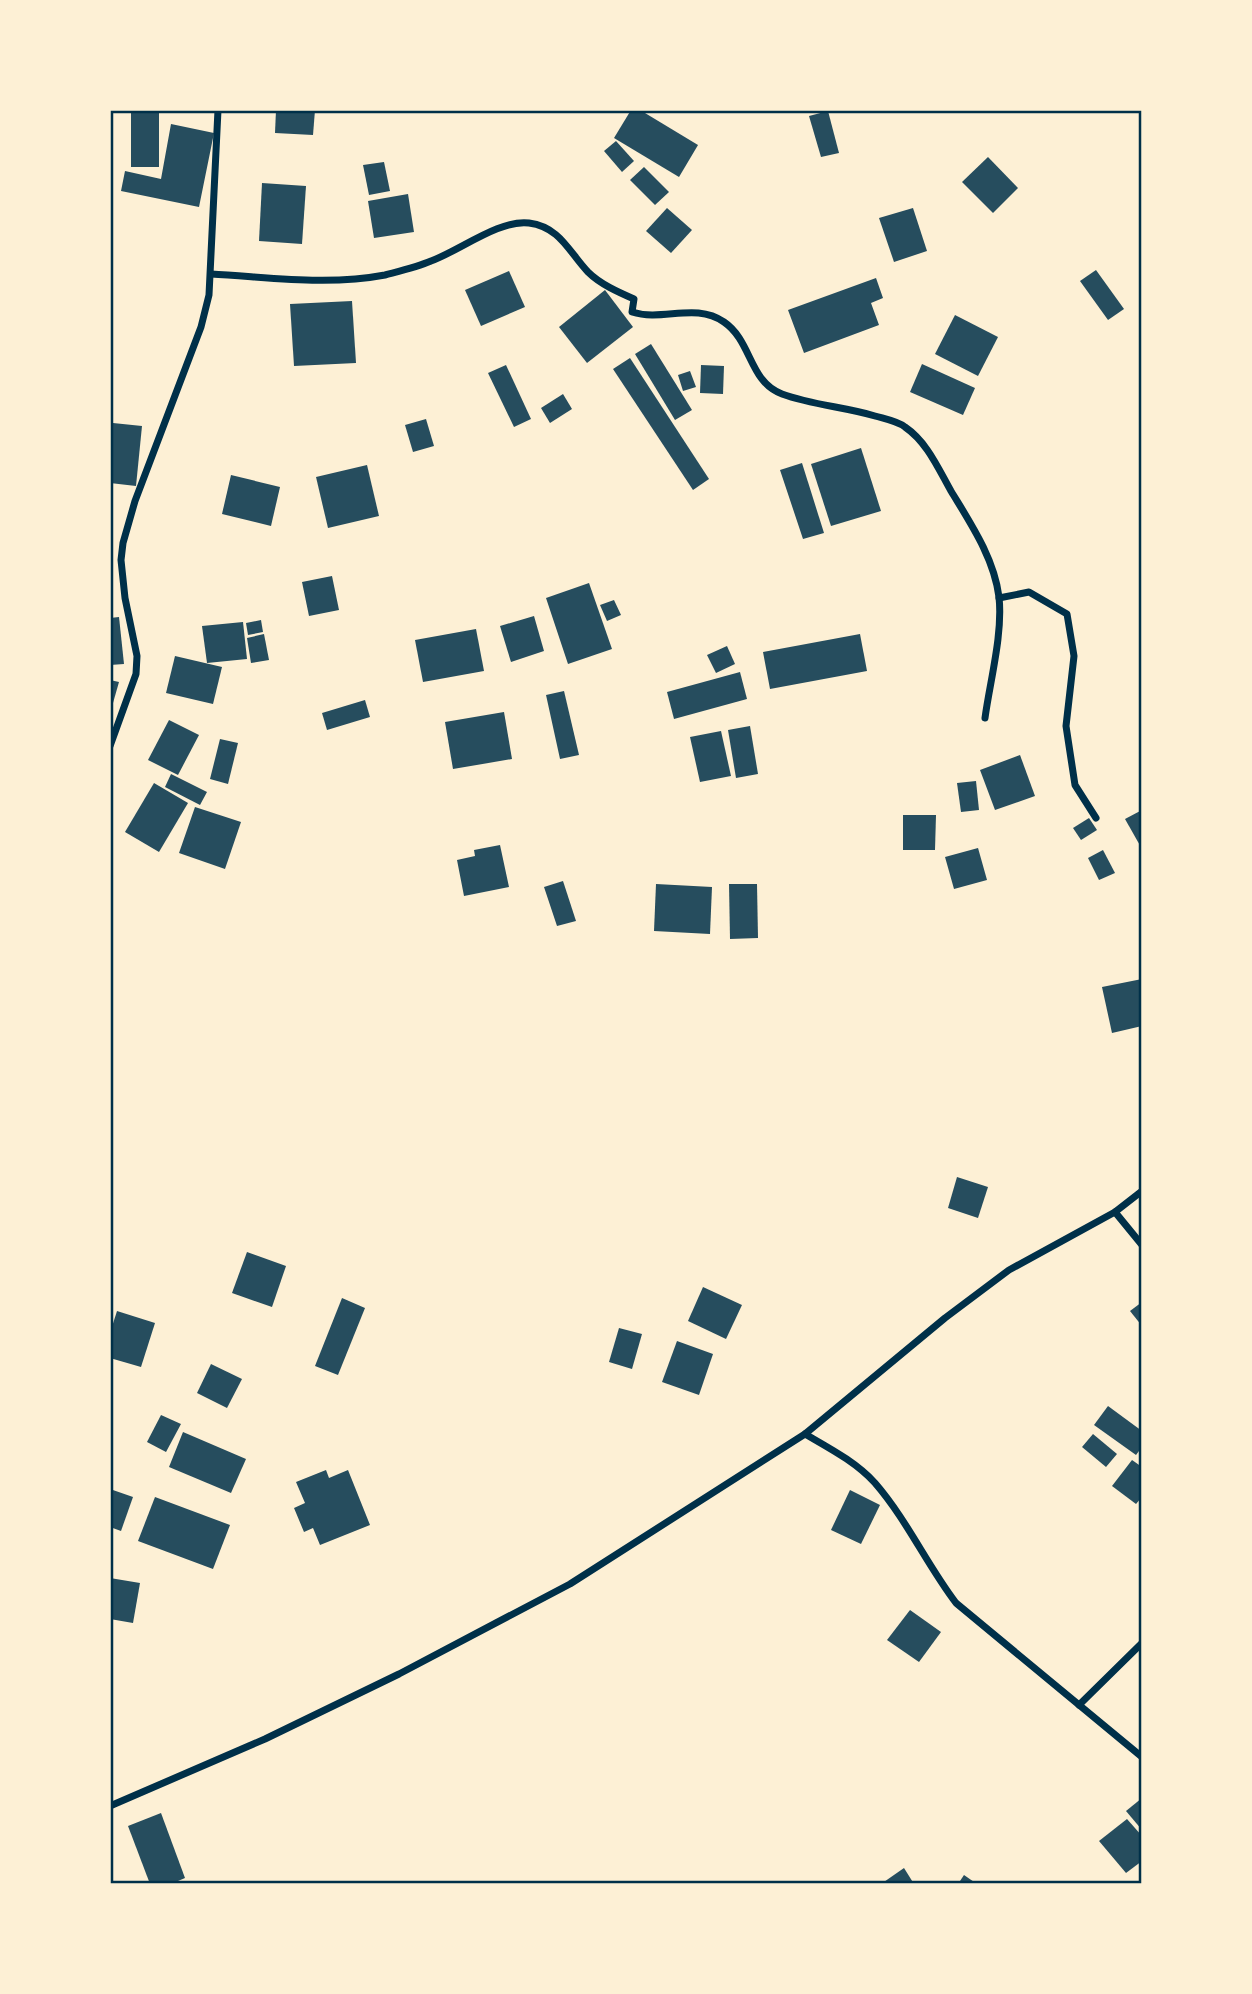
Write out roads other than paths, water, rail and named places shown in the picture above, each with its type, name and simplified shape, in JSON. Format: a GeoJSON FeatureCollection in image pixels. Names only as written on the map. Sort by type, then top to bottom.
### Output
{"type":"FeatureCollection","features":[{"type":"Feature","properties":{"kind":"street"},"geometry":{"type":"LineString","coordinates":[[110,746],[136,674],[137,656],[125,598],[121,559],[123,543],[135,501],[201,327],[209,295],[219,110]]}},
{"type":"Feature","properties":{"kind":"street"},"geometry":{"type":"LineString","coordinates":[[211,274],[326,282],[385,275],[430,262],[503,226],[527,222],[550,229],[563,240],[589,274],[617,292],[634,299],[632,312],[657,316],[683,312],[705,314],[723,321],[738,334],[754,370],[766,386],[781,394],[852,410],[904,426],[924,444],[981,541],[995,579],[999,598],[999,624],[985,718]]}},
{"type":"Feature","properties":{"kind":"street"},"geometry":{"type":"LineString","coordinates":[[999,598],[1029,592],[1067,614],[1074,656],[1066,726],[1075,785],[1096,818]]}},
{"type":"Feature","properties":{"kind":"street"},"geometry":{"type":"LineString","coordinates":[[110,1806],[265,1739],[501,1622],[570,1584],[805,1434],[945,1318],[1009,1270],[1115,1212],[1142,1191]]}},
{"type":"Feature","properties":{"kind":"street"},"geometry":{"type":"LineString","coordinates":[[1115,1212],[1142,1245]]}},
{"type":"Feature","properties":{"kind":"street"},"geometry":{"type":"LineString","coordinates":[[805,1434],[846,1458],[874,1481],[905,1522],[956,1603],[1142,1757]]}},
{"type":"Feature","properties":{"kind":"street"},"geometry":{"type":"LineString","coordinates":[[1079,1705],[1142,1643]]}}]}
